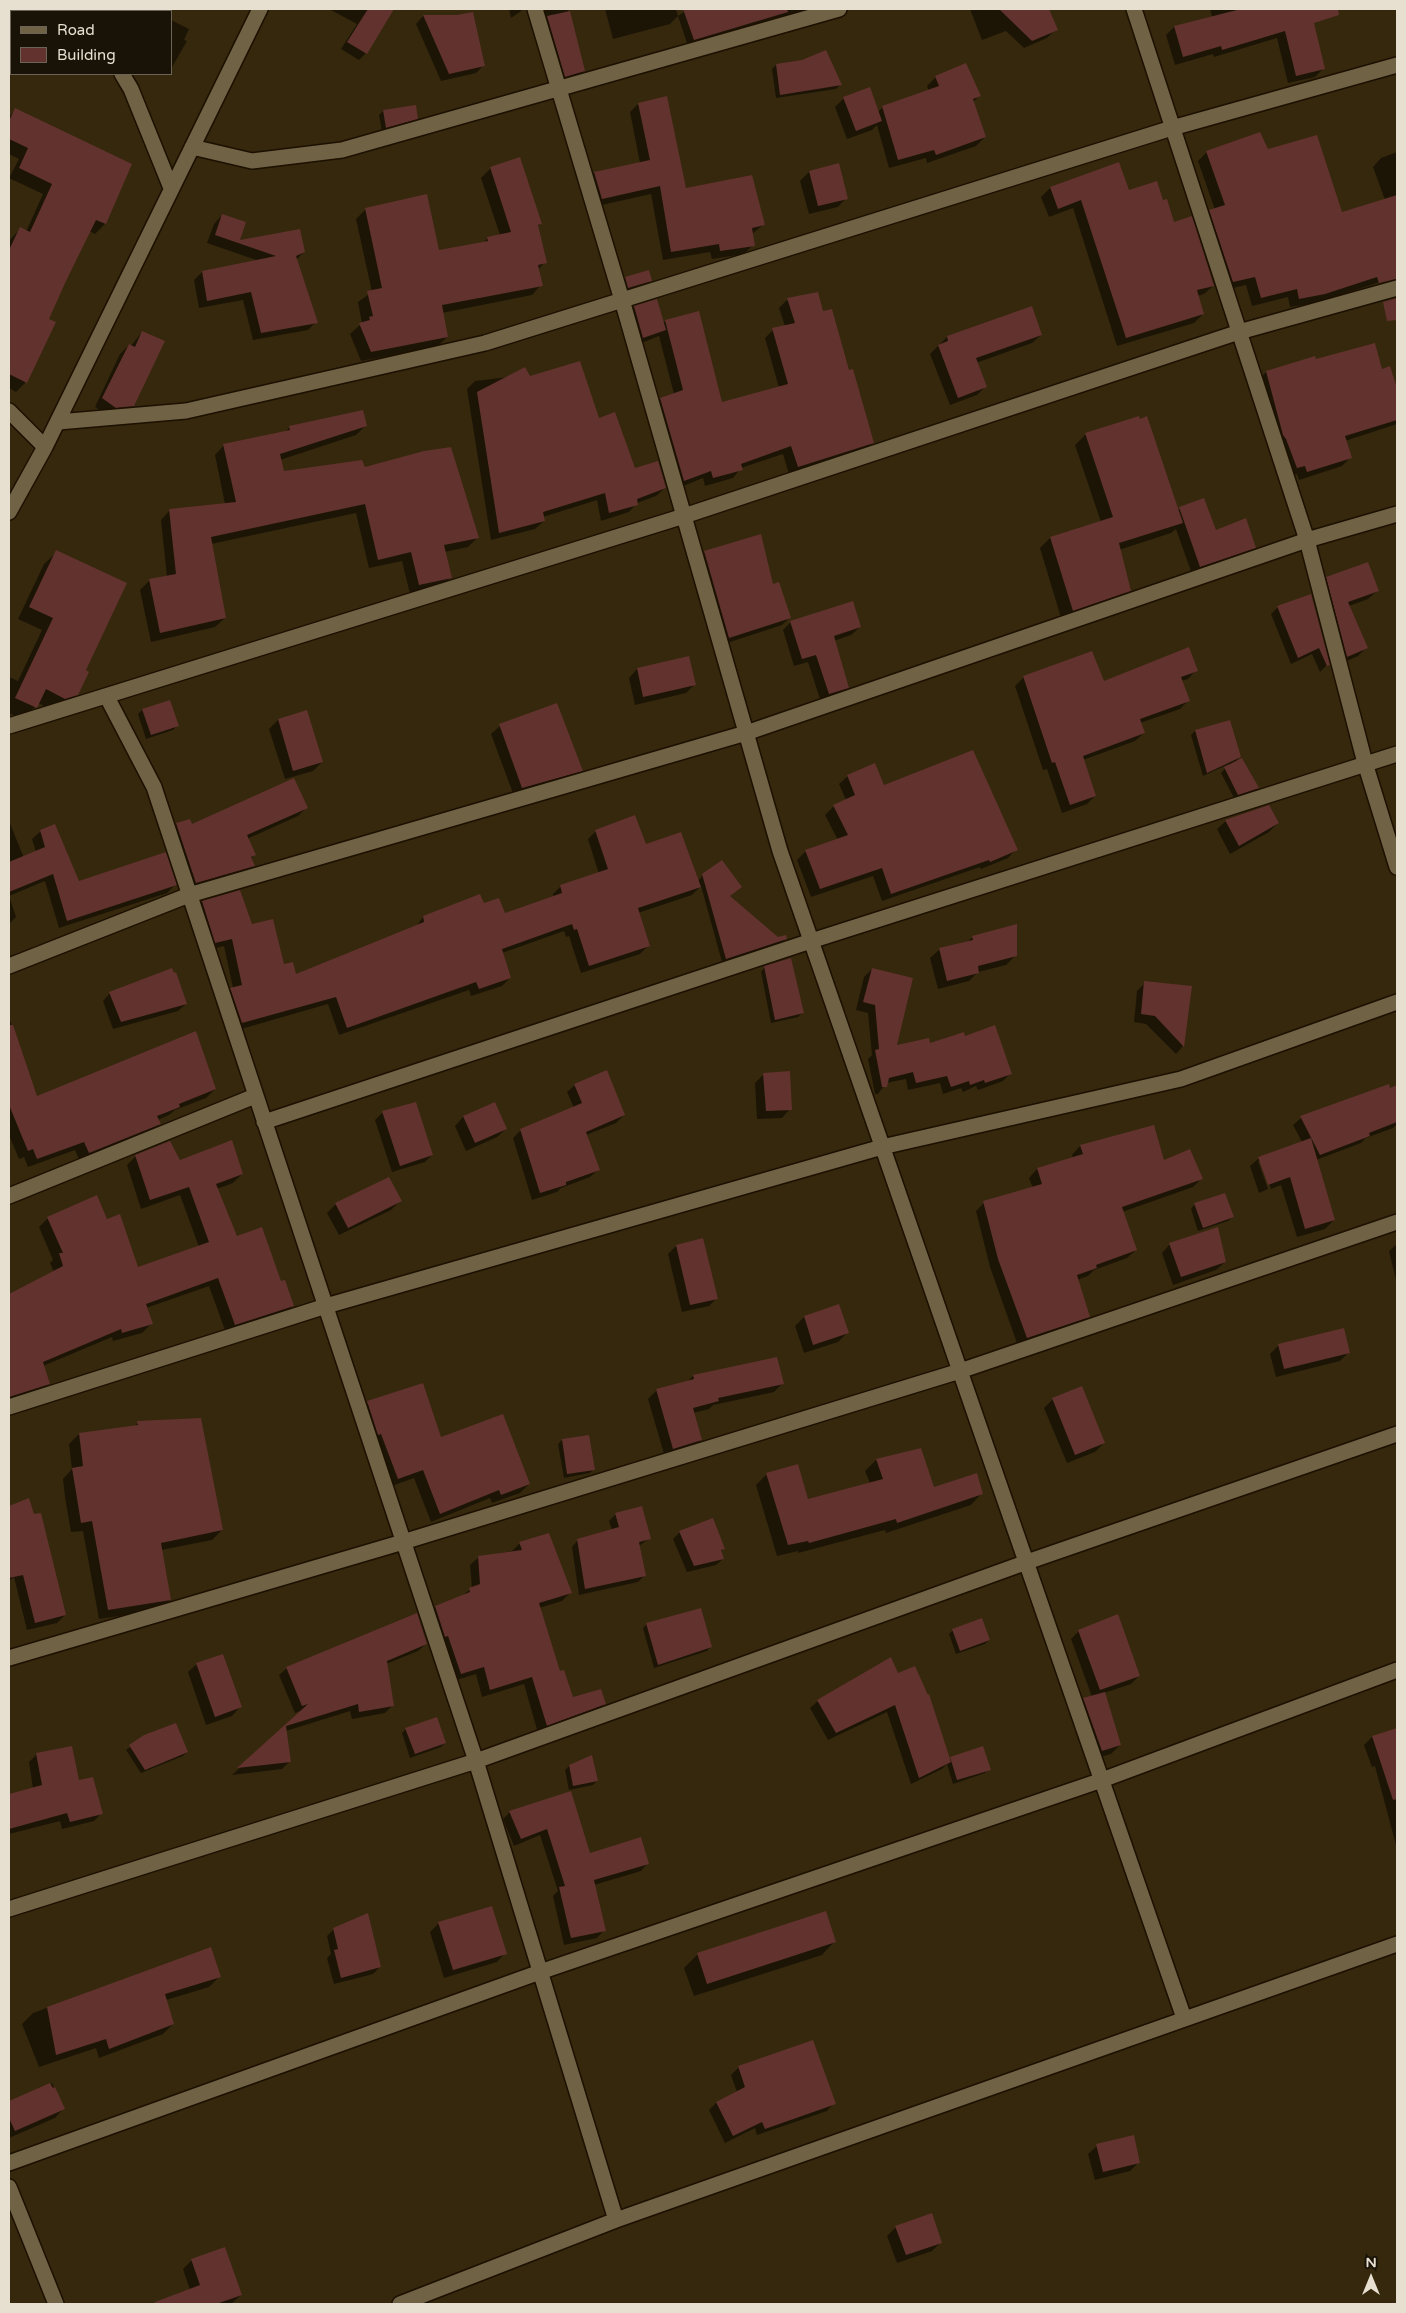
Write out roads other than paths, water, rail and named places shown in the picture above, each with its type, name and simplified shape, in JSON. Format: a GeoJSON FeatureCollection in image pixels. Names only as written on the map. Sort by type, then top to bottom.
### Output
{"type":"FeatureCollection","features":[{"type":"Feature","properties":{"kind":"street"},"geometry":{"type":"LineString","coordinates":[[9,512],[58,422],[260,9]]}},
{"type":"Feature","properties":{"kind":"street"},"geometry":{"type":"LineString","coordinates":[[535,9],[622,300],[780,851],[1184,2018]]}},
{"type":"Feature","properties":{"kind":"street"},"geometry":{"type":"LineString","coordinates":[[192,147],[252,161],[342,150],[839,9]]}},
{"type":"Feature","properties":{"kind":"street"},"geometry":{"type":"LineString","coordinates":[[1134,9],[1307,540],[1365,764],[1397,867]]}},
{"type":"Feature","properties":{"kind":"street"},"geometry":{"type":"LineString","coordinates":[[58,422],[186,411],[486,343],[1172,128],[1397,65]]}},
{"type":"Feature","properties":{"kind":"street"},"geometry":{"type":"LineString","coordinates":[[123,75],[131,89],[171,188]]}},
{"type":"Feature","properties":{"kind":"street"},"geometry":{"type":"LineString","coordinates":[[9,726],[684,516],[1239,332],[1397,288]]}},
{"type":"Feature","properties":{"kind":"street"},"geometry":{"type":"LineString","coordinates":[[9,411],[45,447]]}},
{"type":"Feature","properties":{"kind":"street"},"geometry":{"type":"LineString","coordinates":[[9,966],[189,895],[746,733],[1307,540],[1397,514]]}},
{"type":"Feature","properties":{"kind":"street"},"geometry":{"type":"LineString","coordinates":[[107,697],[154,787],[476,1761],[616,2220]]}},
{"type":"Feature","properties":{"kind":"street"},"geometry":{"type":"LineString","coordinates":[[264,1122],[810,940],[1397,754]]}},
{"type":"Feature","properties":{"kind":"street"},"geometry":{"type":"LineString","coordinates":[[9,1407],[326,1306],[882,1147],[1181,1079],[1397,1002]]}},
{"type":"Feature","properties":{"kind":"street"},"geometry":{"type":"LineString","coordinates":[[9,1196],[255,1096]]}},
{"type":"Feature","properties":{"kind":"street"},"geometry":{"type":"LineString","coordinates":[[9,1658],[403,1542],[960,1371],[1397,1222]]}},
{"type":"Feature","properties":{"kind":"street"},"geometry":{"type":"LineString","coordinates":[[9,1909],[476,1761],[1027,1562],[1397,1434]]}},
{"type":"Feature","properties":{"kind":"street"},"geometry":{"type":"LineString","coordinates":[[9,2163],[540,1972],[1102,1780],[1397,1670]]}},
{"type":"Feature","properties":{"kind":"street"},"geometry":{"type":"LineString","coordinates":[[400,2304],[616,2220],[1397,1944]]}},
{"type":"Feature","properties":{"kind":"street"},"geometry":{"type":"LineString","coordinates":[[9,2187],[56,2304]]}}]}
